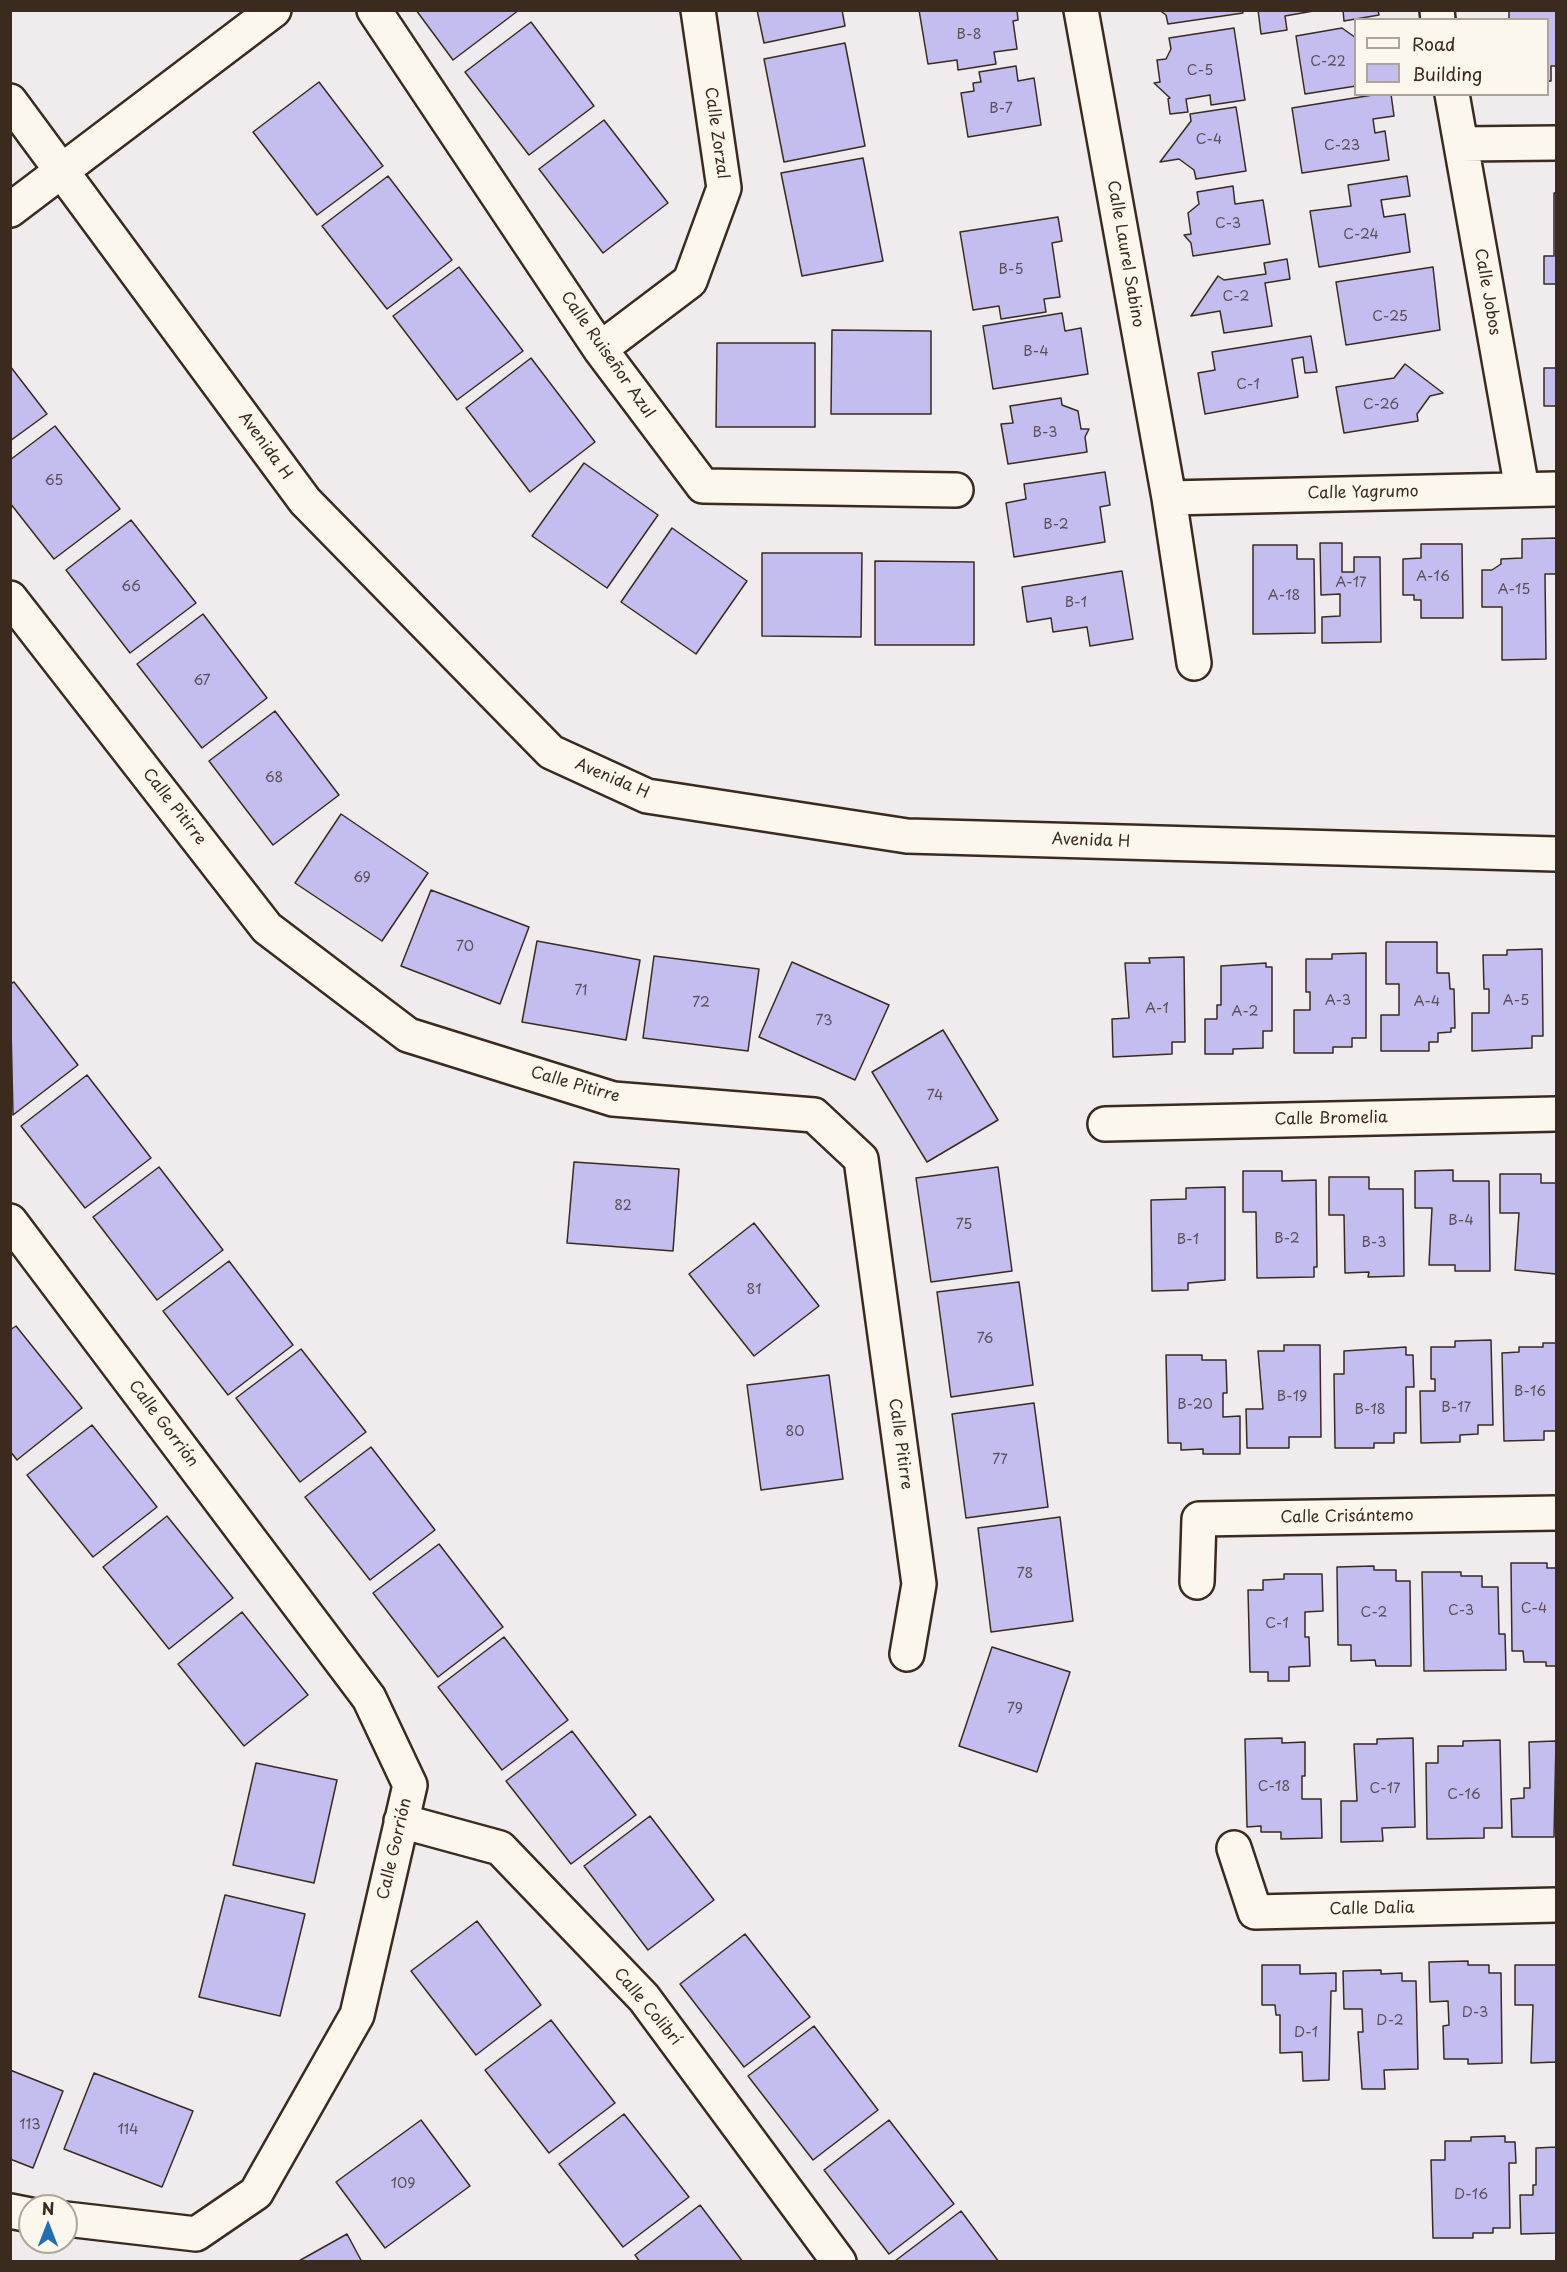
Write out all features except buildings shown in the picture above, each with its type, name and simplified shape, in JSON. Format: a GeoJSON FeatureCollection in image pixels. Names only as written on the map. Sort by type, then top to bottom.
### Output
{"type":"FeatureCollection","features":[{"type":"Feature","properties":{"kind":"street"},"geometry":{"type":"LineString","coordinates":[[10,210],[274,10]]}},
{"type":"Feature","properties":{"kind":"street","name":"Calle Ruiseñor Azul"},"geometry":{"type":"LineString","coordinates":[[374,10],[600,349],[703,486],[956,490]]}},
{"type":"Feature","properties":{"kind":"street","name":"Calle Zorzal"},"geometry":{"type":"LineString","coordinates":[[600,349],[690,281],[724,188],[698,10]]}},
{"type":"Feature","properties":{"kind":"street","name":"Calle Laurel Sabino"},"geometry":{"type":"LineString","coordinates":[[1081,10],[1169,498],[1194,663]]}},
{"type":"Feature","properties":{"kind":"street","name":"Calle Jobos"},"geometry":{"type":"LineString","coordinates":[[1452,96],[1522,489]]}},
{"type":"Feature","properties":{"kind":"street","name":"Avenida H"},"geometry":{"type":"LineString","coordinates":[[10,101],[305,501],[551,752],[647,796],[907,836],[1557,854]]}},
{"type":"Feature","properties":{"kind":"street"},"geometry":{"type":"LineString","coordinates":[[1461,144],[1557,143]]}},
{"type":"Feature","properties":{"kind":"street","name":"Calle Yagrumo"},"geometry":{"type":"LineString","coordinates":[[1169,498],[1557,489]]}},
{"type":"Feature","properties":{"kind":"street","name":"Calle Pitirre"},"geometry":{"type":"LineString","coordinates":[[10,597],[267,928],[408,1035],[613,1099],[814,1115],[861,1159],[919,1584],[907,1654]]}},
{"type":"Feature","properties":{"kind":"street","name":"Calle Bromelia"},"geometry":{"type":"LineString","coordinates":[[1106,1124],[1557,1114]]}},
{"type":"Feature","properties":{"kind":"street","name":"Calle Gorrión"},"geometry":{"type":"LineString","coordinates":[[10,1221],[369,1698],[410,1785],[357,2015],[256,2193],[196,2234],[78,2220]]}},
{"type":"Feature","properties":{"kind":"street","name":"Calle Crisántemo"},"geometry":{"type":"LineString","coordinates":[[1197,1582],[1200,1519],[1557,1513]]}},
{"type":"Feature","properties":{"kind":"street","name":"Calle Colibrí"},"geometry":{"type":"LineString","coordinates":[[401,1821],[500,1848],[644,1998],[839,2262]]}},
{"type":"Feature","properties":{"kind":"street","name":"Calle Dalia"},"geometry":{"type":"LineString","coordinates":[[1234,1848],[1255,1912],[1557,1905]]}}]}
